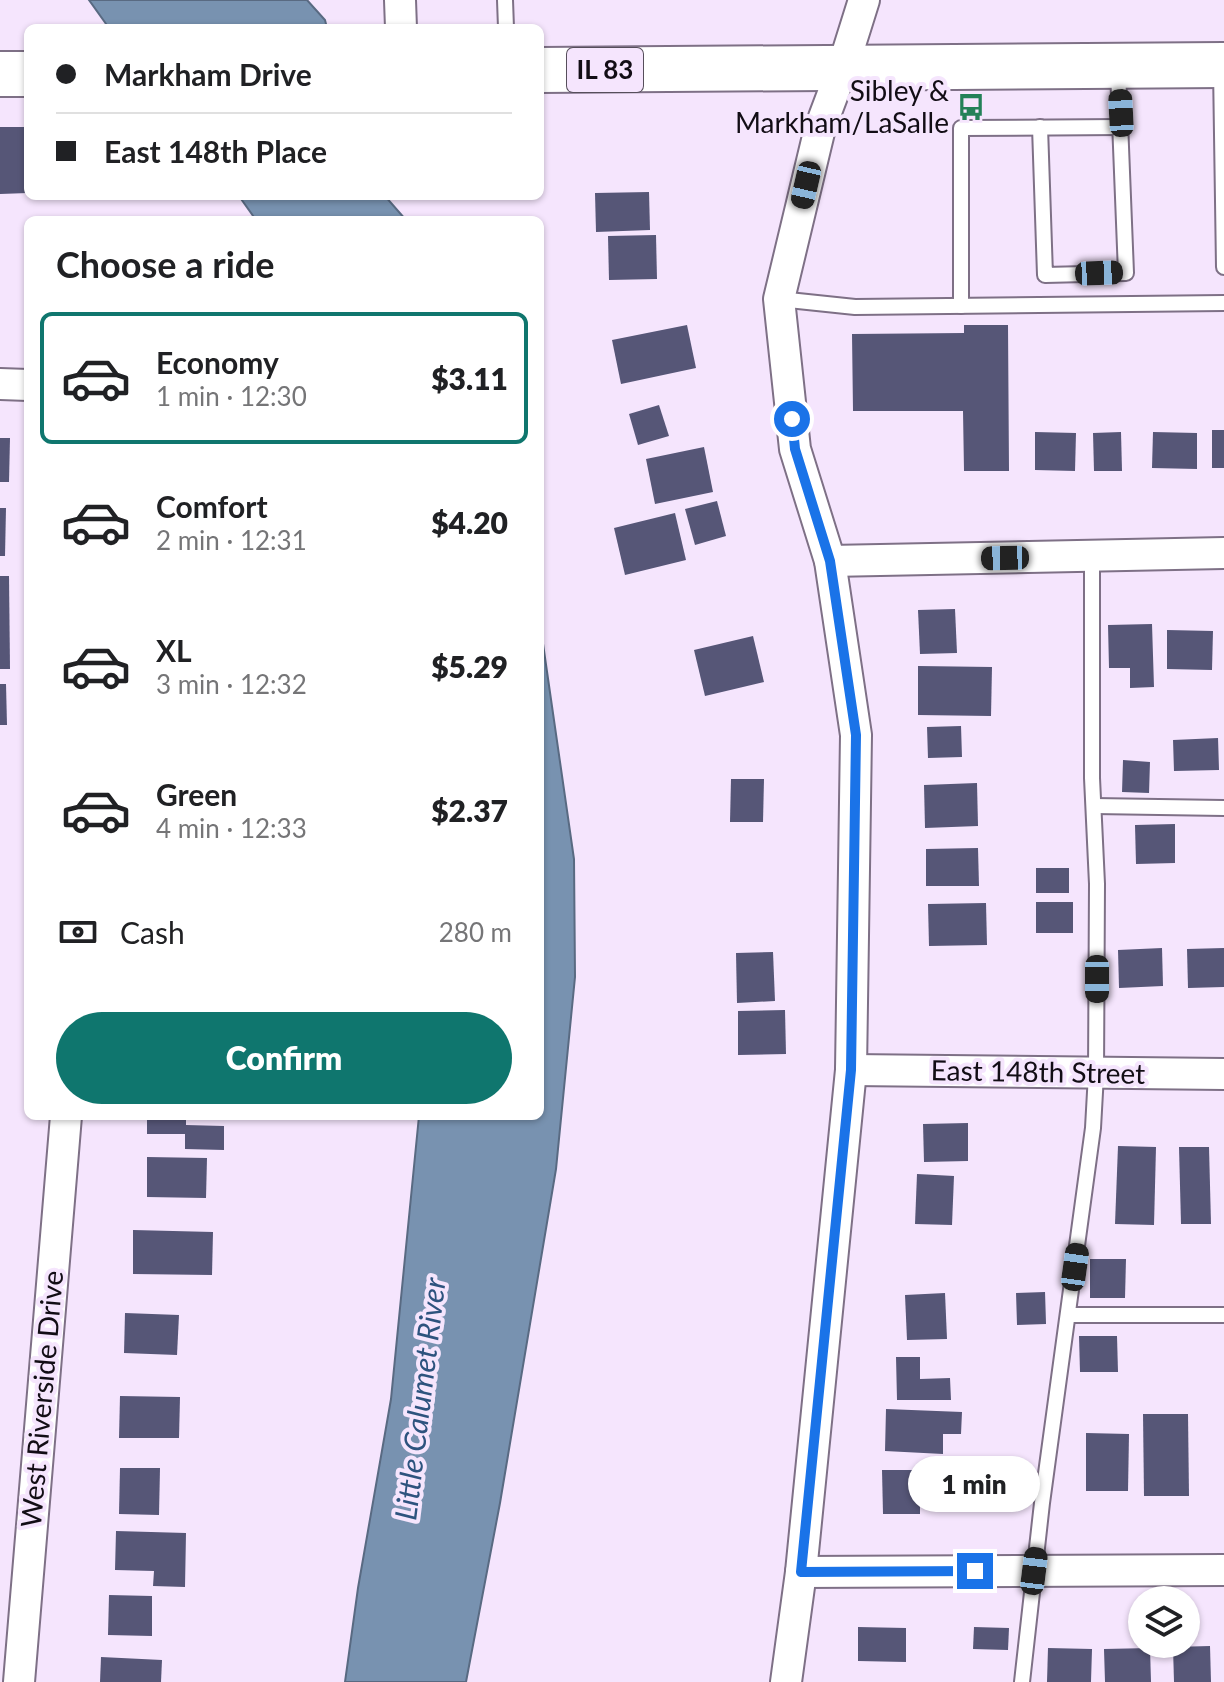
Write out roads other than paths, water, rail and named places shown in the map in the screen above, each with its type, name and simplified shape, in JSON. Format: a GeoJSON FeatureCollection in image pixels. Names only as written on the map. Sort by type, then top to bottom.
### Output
{"type":"FeatureCollection","features":[{"type":"Feature","properties":{"kind":"main road","name":"IL 83"},"geometry":{"type":"LineString","coordinates":[[544,70],[1223,65]]}},
{"type":"Feature","properties":{"kind":"street"},"geometry":{"type":"LineString","coordinates":[[400,0],[401,24]]}},
{"type":"Feature","properties":{"kind":"street"},"geometry":{"type":"LineString","coordinates":[[786,1682],[801,1572],[851,1070],[856,735],[830,561],[795,449],[779,299],[820,128],[864,0]]}},
{"type":"Feature","properties":{"kind":"street"},"geometry":{"type":"LineString","coordinates":[[0,384],[24,385]]}},
{"type":"Feature","properties":{"kind":"street"},"geometry":{"type":"LineString","coordinates":[[830,561],[1224,553]]}},
{"type":"Feature","properties":{"kind":"street","name":"East 148th Street"},"geometry":{"type":"LineString","coordinates":[[851,1070],[1224,1074]]}},
{"type":"Feature","properties":{"kind":"street","name":"West Riverside Drive"},"geometry":{"type":"LineString","coordinates":[[19,1682],[66,1120]]}},
{"type":"Feature","properties":{"kind":"street"},"geometry":{"type":"LineString","coordinates":[[801,1572],[1224,1570]]}},
{"type":"Feature","properties":{"kind":"lane"},"geometry":{"type":"LineString","coordinates":[[505,0],[506,24]]}},
{"type":"Feature","properties":{"kind":"lane"},"geometry":{"type":"LineString","coordinates":[[1223,65],[1224,267]]}},
{"type":"Feature","properties":{"kind":"lane"},"geometry":{"type":"LineString","coordinates":[[1040,127],[1045,275],[1126,273],[1118,66]]}},
{"type":"Feature","properties":{"kind":"lane"},"geometry":{"type":"LineString","coordinates":[[961,306],[961,128],[1121,127]]}},
{"type":"Feature","properties":{"kind":"lane"},"geometry":{"type":"LineString","coordinates":[[779,299],[855,307],[1224,303]]}},
{"type":"Feature","properties":{"kind":"lane"},"geometry":{"type":"LineString","coordinates":[[1022,1682],[1091,1143],[1096,1074],[1097,884],[1092,556]]}},
{"type":"Feature","properties":{"kind":"lane"},"geometry":{"type":"LineString","coordinates":[[1094,806],[1224,808]]}},
{"type":"Feature","properties":{"kind":"lane"},"geometry":{"type":"LineString","coordinates":[[1068,1315],[1224,1315]]}},
{"type":"Feature","properties":{"kind":"water"},"geometry":{"type":"Polygon","coordinates":[[[89,0],[307,0],[326,24],[106,24],[89,0]]]}},
{"type":"Feature","properties":{"kind":"water"},"geometry":{"type":"Polygon","coordinates":[[[242,200],[388,200],[402,216],[253,216],[242,200]]]}},
{"type":"Feature","properties":{"kind":"water","name":"Little Calumet River"},"geometry":{"type":"Polygon","coordinates":[[[544,651],[574,859],[575,977],[556,1169],[500,1503],[466,1682],[345,1682],[391,1399],[419,1120],[544,1120],[544,651]]]}},
{"type":"Feature","properties":{"kind":"place","name":"Sibley & Markham/LaSalle"},"geometry":{"type":"Point","coordinates":[971,107]}}]}
